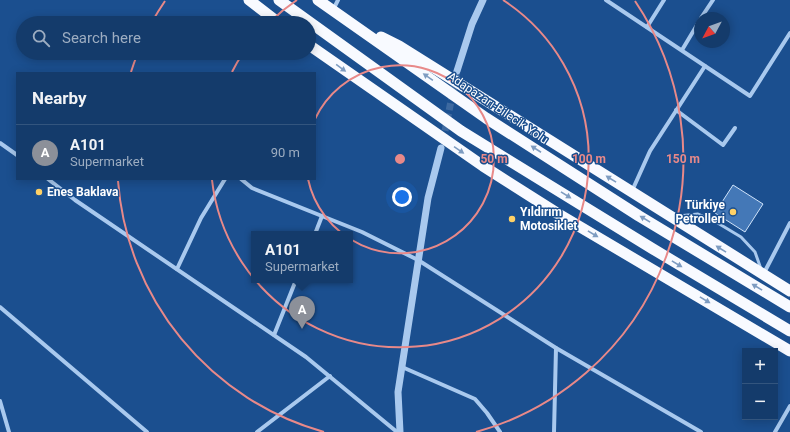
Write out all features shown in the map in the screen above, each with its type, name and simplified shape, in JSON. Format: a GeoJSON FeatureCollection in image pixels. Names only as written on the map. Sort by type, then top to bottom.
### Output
{"type":"FeatureCollection","features":[{"type":"Feature","properties":{"kind":"highway"},"geometry":{"type":"LineString","coordinates":[[249,0],[269,16]]}},
{"type":"Feature","properties":{"kind":"highway"},"geometry":{"type":"LineString","coordinates":[[279,0],[301,16]]}},
{"type":"Feature","properties":{"kind":"highway","name":"Adapazarı-Bilecik Yolu"},"geometry":{"type":"LineString","coordinates":[[318,0],[493,122],[639,216],[790,307]]}},
{"type":"Feature","properties":{"kind":"highway"},"geometry":{"type":"LineString","coordinates":[[316,26],[461,130],[653,249],[790,331]]}},
{"type":"Feature","properties":{"kind":"highway"},"geometry":{"type":"LineString","coordinates":[[355,26],[399,46],[762,275],[790,291]]}},
{"type":"Feature","properties":{"kind":"highway"},"geometry":{"type":"LineString","coordinates":[[316,50],[483,166],[560,215],[790,350]]}},
{"type":"Feature","properties":{"kind":"street"},"geometry":{"type":"LineString","coordinates":[[333,10],[338,0]]}},
{"type":"Feature","properties":{"kind":"street"},"geometry":{"type":"LineString","coordinates":[[458,71],[472,24],[482,0]]}},
{"type":"Feature","properties":{"kind":"street"},"geometry":{"type":"LineString","coordinates":[[606,0],[750,96],[790,33]]}},
{"type":"Feature","properties":{"kind":"street"},"geometry":{"type":"LineString","coordinates":[[647,27],[664,0]]}},
{"type":"Feature","properties":{"kind":"street"},"geometry":{"type":"LineString","coordinates":[[705,12],[712,0]]}},
{"type":"Feature","properties":{"kind":"street"},"geometry":{"type":"LineString","coordinates":[[682,50],[694,30]]}},
{"type":"Feature","properties":{"kind":"street"},"geometry":{"type":"LineString","coordinates":[[786,40],[790,43]]}},
{"type":"Feature","properties":{"kind":"street"},"geometry":{"type":"LineString","coordinates":[[631,192],[650,151],[705,66]]}},
{"type":"Feature","properties":{"kind":"street"},"geometry":{"type":"LineString","coordinates":[[676,110],[723,145],[736,128]]}},
{"type":"Feature","properties":{"kind":"street"},"geometry":{"type":"LineString","coordinates":[[0,142],[16,154]]}},
{"type":"Feature","properties":{"kind":"street"},"geometry":{"type":"LineString","coordinates":[[400,432],[398,392],[428,198],[441,148]]}},
{"type":"Feature","properties":{"kind":"street"},"geometry":{"type":"LineString","coordinates":[[49,180],[306,357],[397,432]]}},
{"type":"Feature","properties":{"kind":"street"},"geometry":{"type":"LineString","coordinates":[[177,269],[201,218],[224,180]]}},
{"type":"Feature","properties":{"kind":"street"},"geometry":{"type":"LineString","coordinates":[[242,180],[252,188],[362,232],[418,260],[556,348],[702,432]]}},
{"type":"Feature","properties":{"kind":"street"},"geometry":{"type":"LineString","coordinates":[[316,231],[322,216]]}},
{"type":"Feature","properties":{"kind":"street"},"geometry":{"type":"LineString","coordinates":[[762,275],[790,223]]}},
{"type":"Feature","properties":{"kind":"street"},"geometry":{"type":"LineString","coordinates":[[274,335],[295,283]]}},
{"type":"Feature","properties":{"kind":"street"},"geometry":{"type":"LineString","coordinates":[[0,307],[147,432]]}},
{"type":"Feature","properties":{"kind":"street"},"geometry":{"type":"LineString","coordinates":[[554,432],[556,348]]}},
{"type":"Feature","properties":{"kind":"street"},"geometry":{"type":"LineString","coordinates":[[402,367],[475,399],[500,432]]}},
{"type":"Feature","properties":{"kind":"street"},"geometry":{"type":"LineString","coordinates":[[257,432],[330,376]]}},
{"type":"Feature","properties":{"kind":"street"},"geometry":{"type":"LineString","coordinates":[[0,401],[9,432]]}},
{"type":"Feature","properties":{"kind":"street"},"geometry":{"type":"LineString","coordinates":[[775,432],[790,406]]}},
{"type":"Feature","properties":{"kind":"lane"},"geometry":{"type":"LineString","coordinates":[[670,216],[698,214],[716,222],[741,237],[756,252],[762,275]]}},
{"type":"Feature","properties":{"kind":"building"},"geometry":{"type":"Polygon","coordinates":[[[733,185],[763,204],[745,232],[715,213],[733,185]]]}},
{"type":"Feature","properties":{"kind":"tunnel"},"geometry":{"type":"LineString","coordinates":[[443,141],[457,71]]}},
{"type":"Feature","properties":{"kind":"place","name":"Enes Baklava"},"geometry":{"type":"Point","coordinates":[39,192]}},
{"type":"Feature","properties":{"kind":"place","name":"Türkiye Petrolleri"},"geometry":{"type":"Point","coordinates":[733,212]}},
{"type":"Feature","properties":{"kind":"place","name":"Yıldırım Motosiklet"},"geometry":{"type":"Point","coordinates":[512,219]}},
{"type":"Feature","properties":{"kind":"place","name":"A101"},"geometry":{"type":"Point","coordinates":[302,329]}}]}
